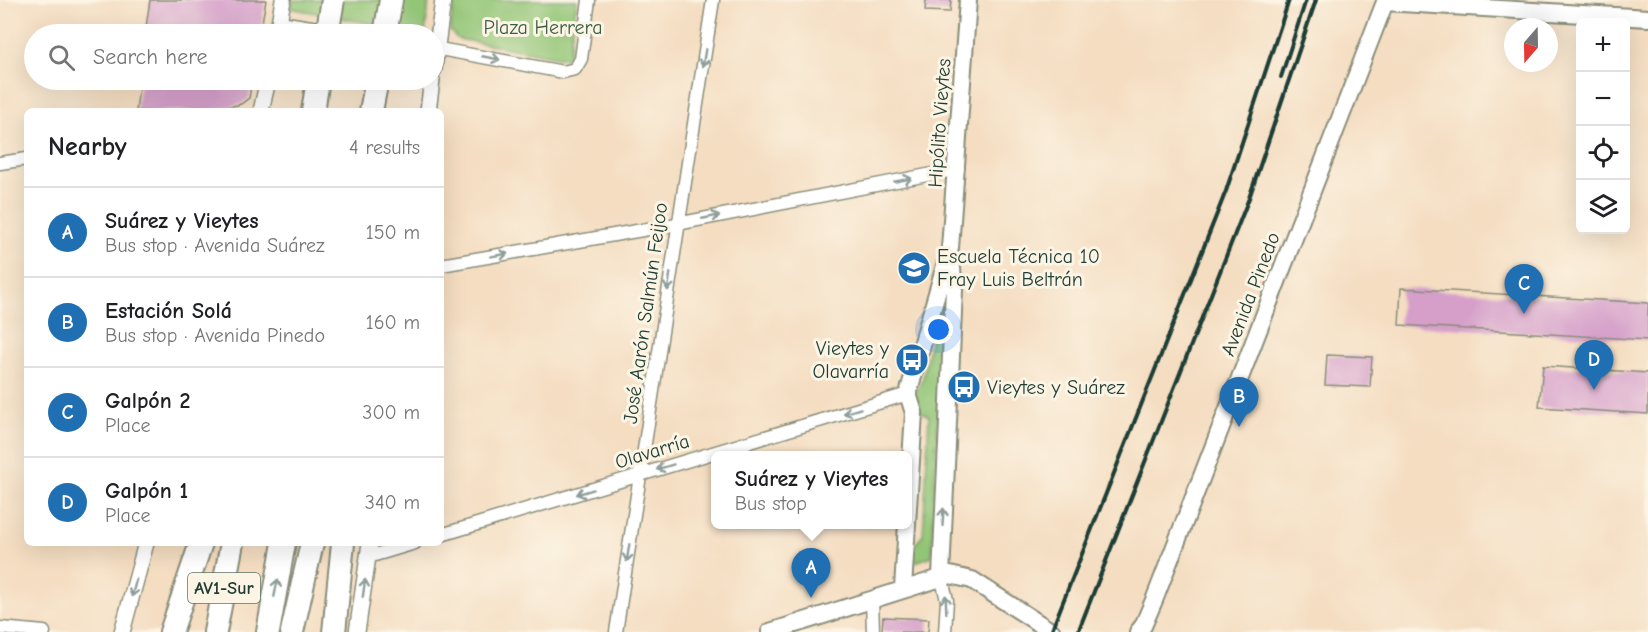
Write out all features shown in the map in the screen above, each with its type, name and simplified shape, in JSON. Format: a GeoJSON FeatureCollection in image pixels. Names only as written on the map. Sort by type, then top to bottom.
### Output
{"type":"FeatureCollection","features":[{"type":"Feature","properties":{"kind":"highway"},"geometry":{"type":"LineString","coordinates":[[329,24],[333,0]]}},
{"type":"Feature","properties":{"kind":"highway"},"geometry":{"type":"LineString","coordinates":[[387,24],[391,0]]}},
{"type":"Feature","properties":{"kind":"highway"},"geometry":{"type":"LineString","coordinates":[[313,108],[316,90]]}},
{"type":"Feature","properties":{"kind":"highway"},"geometry":{"type":"LineString","coordinates":[[372,108],[376,90]]}},
{"type":"Feature","properties":{"kind":"highway"},"geometry":{"type":"LineString","coordinates":[[376,108],[377,90]]}},
{"type":"Feature","properties":{"kind":"highway"},"geometry":{"type":"LineString","coordinates":[[171,632],[200,546]]}},
{"type":"Feature","properties":{"kind":"highway","name":"AV1-Sur"},"geometry":{"type":"LineString","coordinates":[[215,632],[231,546]]}},
{"type":"Feature","properties":{"kind":"highway","name":"AV1-Sur"},"geometry":{"type":"LineString","coordinates":[[267,632],[283,546]]}},
{"type":"Feature","properties":{"kind":"highway"},"geometry":{"type":"LineString","coordinates":[[292,632],[311,546]]}},
{"type":"Feature","properties":{"kind":"highway"},"geometry":{"type":"LineString","coordinates":[[334,632],[343,546]]}},
{"type":"Feature","properties":{"kind":"main road","name":"Hipólito Vieytes"},"geometry":{"type":"LineString","coordinates":[[912,451],[914,413],[908,394],[950,248],[958,170],[968,0]]}},
{"type":"Feature","properties":{"kind":"main road"},"geometry":{"type":"LineString","coordinates":[[1382,1],[1497,4],[1648,18]]}},
{"type":"Feature","properties":{"kind":"main road","name":"Avenida Pinedo"},"geometry":{"type":"LineString","coordinates":[[1138,632],[1155,598],[1382,1]]}},
{"type":"Feature","properties":{"kind":"main road","name":"Hipólito Vieytes"},"geometry":{"type":"LineString","coordinates":[[941,576],[954,290],[950,248]]}},
{"type":"Feature","properties":{"kind":"main road","name":"Hipólito Vieytes"},"geometry":{"type":"LineString","coordinates":[[903,588],[907,529]]}},
{"type":"Feature","properties":{"kind":"main road"},"geometry":{"type":"LineString","coordinates":[[770,632],[941,576],[956,575],[972,580],[1052,632]]}},
{"type":"Feature","properties":{"kind":"street"},"geometry":{"type":"LineString","coordinates":[[279,24],[283,0]]}},
{"type":"Feature","properties":{"kind":"street"},"geometry":{"type":"LineString","coordinates":[[439,24],[443,0]]}},
{"type":"Feature","properties":{"kind":"street"},"geometry":{"type":"LineString","coordinates":[[444,50],[563,72],[575,69],[581,59],[589,0]]}},
{"type":"Feature","properties":{"kind":"street","name":"José Aarón Salmún Feijoo"},"geometry":{"type":"LineString","coordinates":[[616,632],[713,0]]}},
{"type":"Feature","properties":{"kind":"street"},"geometry":{"type":"LineString","coordinates":[[262,108],[266,90]]}},
{"type":"Feature","properties":{"kind":"street"},"geometry":{"type":"LineString","coordinates":[[428,108],[431,90]]}},
{"type":"Feature","properties":{"kind":"street"},"geometry":{"type":"LineString","coordinates":[[0,164],[24,160]]}},
{"type":"Feature","properties":{"kind":"street"},"geometry":{"type":"LineString","coordinates":[[444,264],[677,224],[958,170]]}},
{"type":"Feature","properties":{"kind":"street","name":"Olavarría"},"geometry":{"type":"LineString","coordinates":[[719,451],[908,394]]}},
{"type":"Feature","properties":{"kind":"street","name":"Olavarría"},"geometry":{"type":"LineString","coordinates":[[444,534],[711,454]]}},
{"type":"Feature","properties":{"kind":"street"},"geometry":{"type":"LineString","coordinates":[[122,632],[145,546]]}},
{"type":"Feature","properties":{"kind":"street"},"geometry":{"type":"LineString","coordinates":[[357,632],[369,550],[395,546]]}},
{"type":"Feature","properties":{"kind":"street"},"geometry":{"type":"LineString","coordinates":[[941,576],[947,600],[945,632]]}},
{"type":"Feature","properties":{"kind":"street"},"geometry":{"type":"LineString","coordinates":[[872,598],[873,632]]}},
{"type":"Feature","properties":{"kind":"street"},"geometry":{"type":"LineString","coordinates":[[0,628],[44,632]]}},
{"type":"Feature","properties":{"kind":"green space"},"geometry":{"type":"Polygon","coordinates":[[[293,0],[429,0],[426,24],[373,24],[291,8],[293,0]]]}},
{"type":"Feature","properties":{"kind":"green space","name":"Plaza Herrera"},"geometry":{"type":"Polygon","coordinates":[[[454,0],[577,0],[568,59],[458,39],[450,31],[454,0]]]}},
{"type":"Feature","properties":{"kind":"green space"},"geometry":{"type":"Polygon","coordinates":[[[942,310],[932,556],[913,563],[912,548],[923,535],[929,416],[921,412],[915,394],[923,378],[936,311],[942,310]]]}},
{"type":"Feature","properties":{"kind":"building"},"geometry":{"type":"Polygon","coordinates":[[[150,0],[266,0],[262,24],[146,24],[150,0]]]}},
{"type":"Feature","properties":{"kind":"building"},"geometry":{"type":"Polygon","coordinates":[[[926,0],[951,0],[950,12],[925,11],[926,0]]]}},
{"type":"Feature","properties":{"kind":"building"},"geometry":{"type":"Polygon","coordinates":[[[139,90],[250,90],[249,98],[241,104],[223,108],[136,108],[139,90]]]}},
{"type":"Feature","properties":{"kind":"building"},"geometry":{"type":"Polygon","coordinates":[[[1401,288],[1648,303],[1648,340],[1399,325],[1401,288]]]}},
{"type":"Feature","properties":{"kind":"building"},"geometry":{"type":"Polygon","coordinates":[[[1327,355],[1372,357],[1370,387],[1325,385],[1327,355]]]}},
{"type":"Feature","properties":{"kind":"building"},"geometry":{"type":"Polygon","coordinates":[[[1543,366],[1648,373],[1648,414],[1539,407],[1543,366]]]}},
{"type":"Feature","properties":{"kind":"building"},"geometry":{"type":"Polygon","coordinates":[[[883,617],[929,619],[928,632],[882,632],[883,617]]]}},
{"type":"Feature","properties":{"kind":"railway"},"geometry":{"type":"LineString","coordinates":[[1051,632],[1226,191],[1289,0]]}},
{"type":"Feature","properties":{"kind":"railway"},"geometry":{"type":"LineString","coordinates":[[1281,77],[1306,0]]}},
{"type":"Feature","properties":{"kind":"railway"},"geometry":{"type":"LineString","coordinates":[[1078,632],[1249,198],[1316,0]]}},
{"type":"Feature","properties":{"kind":"place","name":"Escuela Técnica 10 Fray Luis Beltrán"},"geometry":{"type":"Point","coordinates":[914,268]}},
{"type":"Feature","properties":{"kind":"place","name":"Galpón 2"},"geometry":{"type":"Point","coordinates":[1524,314]}},
{"type":"Feature","properties":{"kind":"place","name":"Vieytes y Olavarría"},"geometry":{"type":"Point","coordinates":[912,360]}},
{"type":"Feature","properties":{"kind":"place","name":"Vieytes y Suárez"},"geometry":{"type":"Point","coordinates":[964,387]}},
{"type":"Feature","properties":{"kind":"place","name":"Galpón 1"},"geometry":{"type":"Point","coordinates":[1594,390]}},
{"type":"Feature","properties":{"kind":"place","name":"Estación Solá"},"geometry":{"type":"Point","coordinates":[1239,427]}},
{"type":"Feature","properties":{"kind":"place","name":"Suárez y Vieytes"},"geometry":{"type":"Point","coordinates":[811,598]}}]}
